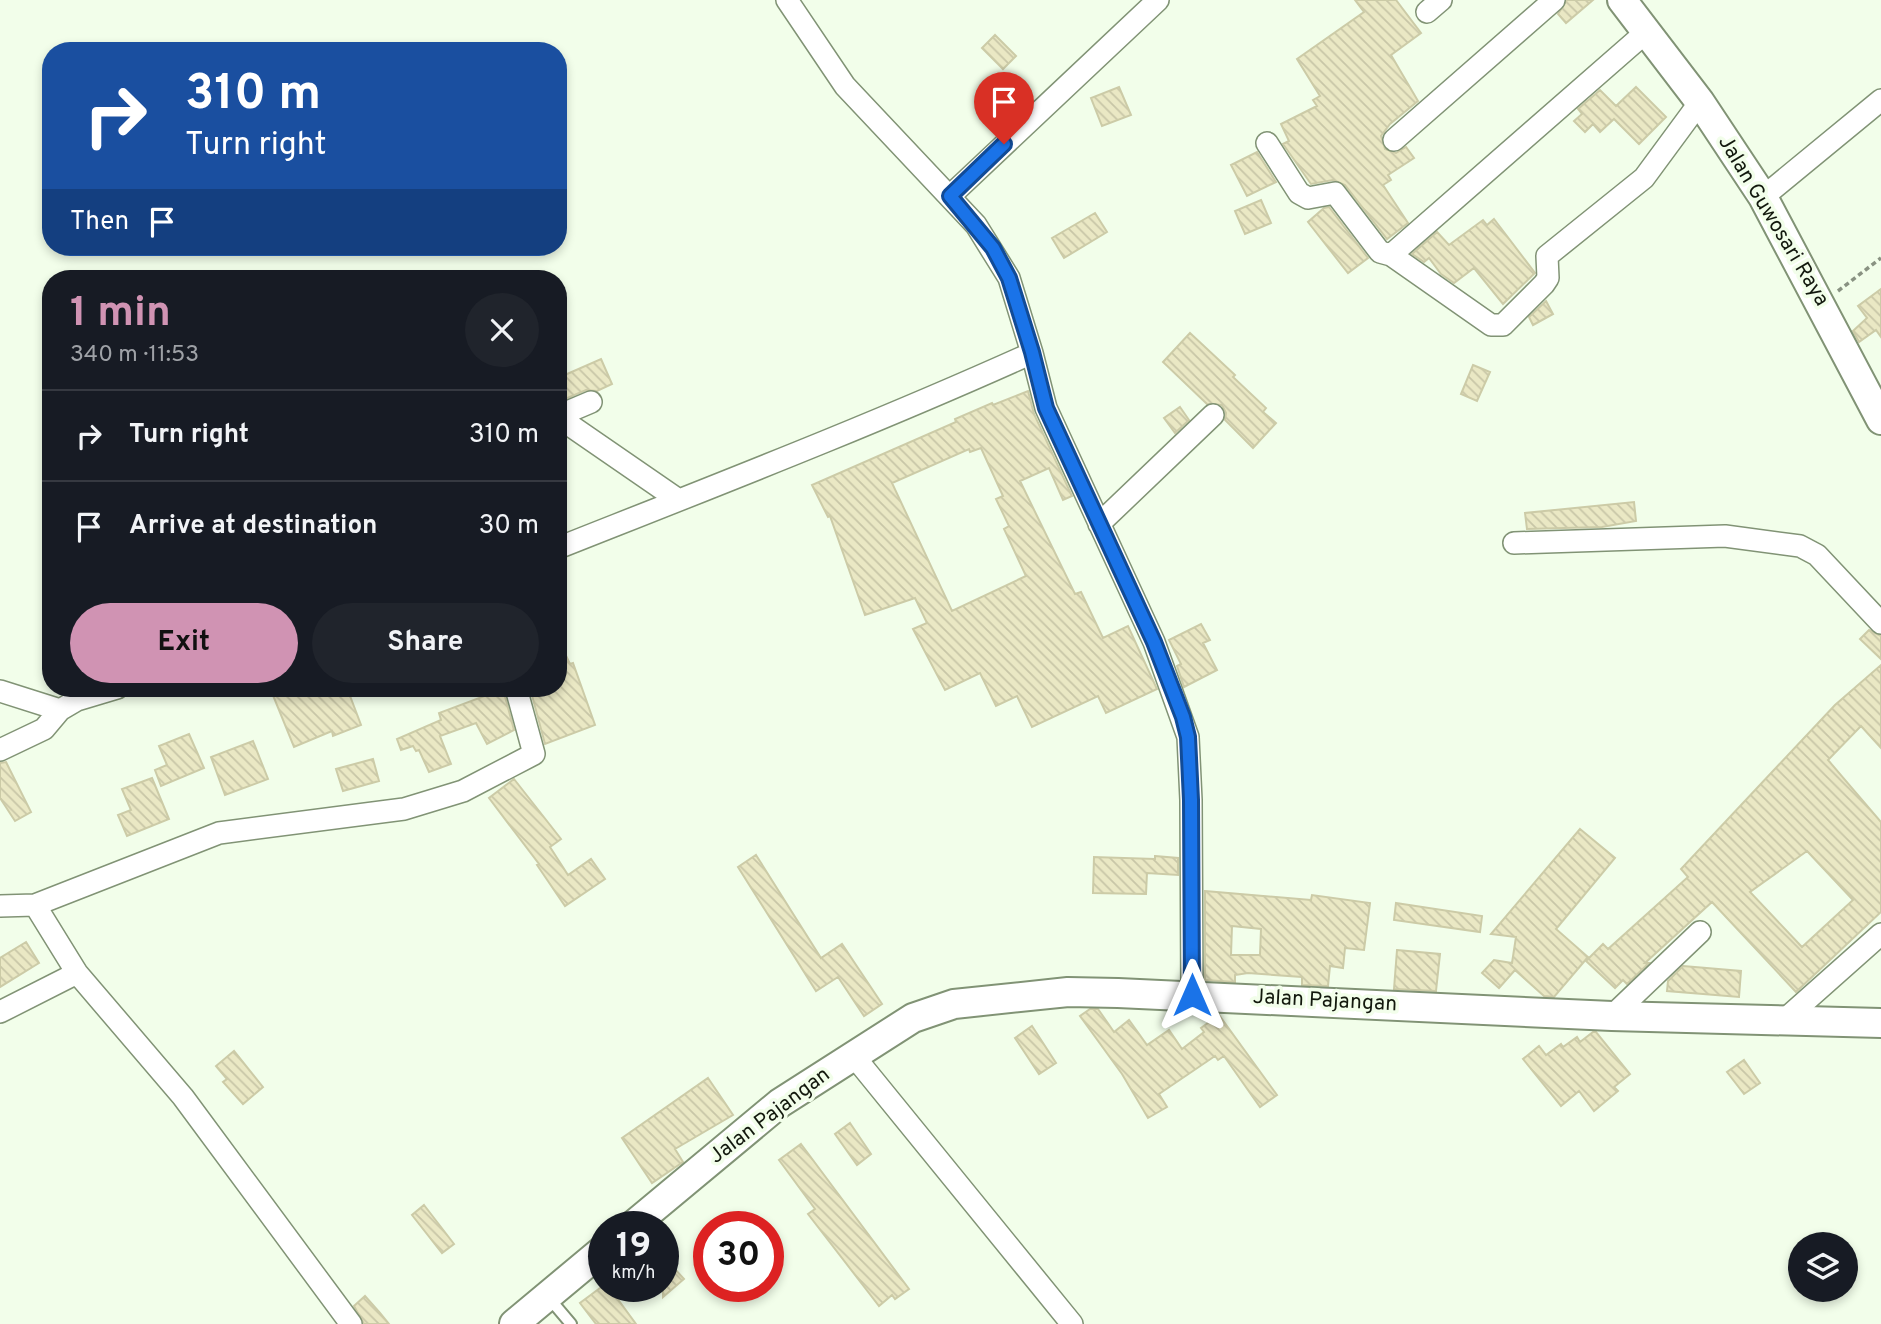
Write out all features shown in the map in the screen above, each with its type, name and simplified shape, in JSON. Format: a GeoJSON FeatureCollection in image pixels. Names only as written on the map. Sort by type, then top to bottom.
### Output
{"type":"FeatureCollection","features":[{"type":"Feature","properties":{"kind":"main road","name":"Jalan Guwosari Raya"},"geometry":{"type":"LineString","coordinates":[[1622,0],[1700,102],[1763,197],[1822,303],[1881,420]]}},
{"type":"Feature","properties":{"kind":"main road","name":"Jalan Pajangan"},"geometry":{"type":"LineString","coordinates":[[650,1211],[780,1103],[913,1018],[954,1004],[1068,992],[1192,995],[1612,1016],[1881,1023]]}},
{"type":"Feature","properties":{"kind":"main road"},"geometry":{"type":"LineString","coordinates":[[514,1324],[588,1262]]}},
{"type":"Feature","properties":{"kind":"street"},"geometry":{"type":"LineString","coordinates":[[787,0],[845,86],[950,196],[993,248],[1009,278],[1046,408],[1154,642],[1188,737],[1192,995]]}},
{"type":"Feature","properties":{"kind":"street"},"geometry":{"type":"LineString","coordinates":[[950,196],[1158,0]]}},
{"type":"Feature","properties":{"kind":"street"},"geometry":{"type":"LineString","coordinates":[[1394,140],[1554,0]]}},
{"type":"Feature","properties":{"kind":"street"},"geometry":{"type":"LineString","coordinates":[[1391,254],[1645,33]]}},
{"type":"Feature","properties":{"kind":"street"},"geometry":{"type":"LineString","coordinates":[[1763,197],[1881,100]]}},
{"type":"Feature","properties":{"kind":"street"},"geometry":{"type":"LineString","coordinates":[[1267,144],[1299,193],[1308,198],[1335,193],[1380,252],[1391,254],[1491,325],[1503,325],[1548,278],[1547,256],[1644,178],[1700,102]]}},
{"type":"Feature","properties":{"kind":"street"},"geometry":{"type":"LineString","coordinates":[[567,544],[677,499],[769,466],[1032,352]]}},
{"type":"Feature","properties":{"kind":"street"},"geometry":{"type":"LineString","coordinates":[[567,412],[591,402]]}},
{"type":"Feature","properties":{"kind":"street"},"geometry":{"type":"LineString","coordinates":[[1099,524],[1213,415]]}},
{"type":"Feature","properties":{"kind":"street"},"geometry":{"type":"LineString","coordinates":[[567,422],[677,499]]}},
{"type":"Feature","properties":{"kind":"street"},"geometry":{"type":"LineString","coordinates":[[1514,543],[1725,536],[1800,546],[1817,555],[1881,622]]}},
{"type":"Feature","properties":{"kind":"street"},"geometry":{"type":"LineString","coordinates":[[0,691],[60,710]]}},
{"type":"Feature","properties":{"kind":"street"},"geometry":{"type":"LineString","coordinates":[[0,750],[44,729],[60,710],[87,697]]}},
{"type":"Feature","properties":{"kind":"street"},"geometry":{"type":"LineString","coordinates":[[0,906],[35,905],[219,833],[404,809],[463,791],[534,754],[518,697]]}},
{"type":"Feature","properties":{"kind":"street"},"geometry":{"type":"LineString","coordinates":[[35,905],[77,973],[183,1097],[351,1324]]}},
{"type":"Feature","properties":{"kind":"street"},"geometry":{"type":"LineString","coordinates":[[1612,1016],[1700,932]]}},
{"type":"Feature","properties":{"kind":"street"},"geometry":{"type":"LineString","coordinates":[[1783,1021],[1881,934]]}},
{"type":"Feature","properties":{"kind":"street"},"geometry":{"type":"LineString","coordinates":[[0,1012],[77,973]]}},
{"type":"Feature","properties":{"kind":"street"},"geometry":{"type":"LineString","coordinates":[[853,1055],[1072,1324]]}},
{"type":"Feature","properties":{"kind":"lane"},"geometry":{"type":"LineString","coordinates":[[548,1296],[570,1324]]}},
{"type":"Feature","properties":{"kind":"path"},"geometry":{"type":"LineString","coordinates":[[1822,303],[1881,258]]}},
{"type":"Feature","properties":{"kind":"building"},"geometry":{"type":"Polygon","coordinates":[[[1355,0],[1396,0],[1421,33],[1391,55],[1418,101],[1390,124],[1381,136],[1385,149],[1396,153],[1406,147],[1414,158],[1388,175],[1391,180],[1383,185],[1408,223],[1387,239],[1345,185],[1333,180],[1311,184],[1283,144],[1289,141],[1281,124],[1317,106],[1313,100],[1320,96],[1297,59],[1364,12],[1355,0]]]}},
{"type":"Feature","properties":{"kind":"building"},"geometry":{"type":"Polygon","coordinates":[[[1567,0],[1593,0],[1566,23],[1558,14],[1567,0]]]}},
{"type":"Feature","properties":{"kind":"building"},"geometry":{"type":"Polygon","coordinates":[[[995,35],[1016,56],[1003,69],[982,48],[995,35]]]}},
{"type":"Feature","properties":{"kind":"building"},"geometry":{"type":"Polygon","coordinates":[[[1119,87],[1131,115],[1102,126],[1091,98],[1119,87]]]}},
{"type":"Feature","properties":{"kind":"building"},"geometry":{"type":"Polygon","coordinates":[[[1636,87],[1666,117],[1639,144],[1614,119],[1600,132],[1593,124],[1585,132],[1574,121],[1582,114],[1578,109],[1600,90],[1616,106],[1636,87]]]}},
{"type":"Feature","properties":{"kind":"building"},"geometry":{"type":"Polygon","coordinates":[[[1257,152],[1276,182],[1247,196],[1231,165],[1257,152]]]}},
{"type":"Feature","properties":{"kind":"building"},"geometry":{"type":"Polygon","coordinates":[[[1261,200],[1271,223],[1245,234],[1235,211],[1261,200]]]}},
{"type":"Feature","properties":{"kind":"building"},"geometry":{"type":"Polygon","coordinates":[[[1329,207],[1368,258],[1348,273],[1308,222],[1329,207]]]}},
{"type":"Feature","properties":{"kind":"building"},"geometry":{"type":"Polygon","coordinates":[[[1095,213],[1107,232],[1064,258],[1052,238],[1095,213]]]}},
{"type":"Feature","properties":{"kind":"building"},"geometry":{"type":"Polygon","coordinates":[[[1494,219],[1535,273],[1503,304],[1474,268],[1454,283],[1441,274],[1429,258],[1424,262],[1412,254],[1437,232],[1449,245],[1483,220],[1487,225],[1494,219]]]}},
{"type":"Feature","properties":{"kind":"building"},"geometry":{"type":"Polygon","coordinates":[[[1881,289],[1881,337],[1876,330],[1859,342],[1853,331],[1867,318],[1858,306],[1881,289]]]}},
{"type":"Feature","properties":{"kind":"building"},"geometry":{"type":"Polygon","coordinates":[[[1546,301],[1553,314],[1533,325],[1529,317],[1546,301]]]}},
{"type":"Feature","properties":{"kind":"building"},"geometry":{"type":"Polygon","coordinates":[[[1190,333],[1235,375],[1233,377],[1266,408],[1263,412],[1276,423],[1253,448],[1225,420],[1226,413],[1222,405],[1207,404],[1163,362],[1190,333]]]}},
{"type":"Feature","properties":{"kind":"building"},"geometry":{"type":"Polygon","coordinates":[[[601,359],[612,384],[597,391],[586,390],[567,398],[567,374],[601,359]]]}},
{"type":"Feature","properties":{"kind":"building"},"geometry":{"type":"Polygon","coordinates":[[[1473,365],[1490,372],[1477,401],[1461,394],[1473,365]]]}},
{"type":"Feature","properties":{"kind":"building"},"geometry":{"type":"Polygon","coordinates":[[[1028,391],[1034,414],[1072,496],[1063,500],[1049,468],[1020,481],[1075,594],[1081,592],[1103,638],[1128,626],[1157,689],[1106,713],[1098,696],[1032,727],[1017,696],[996,706],[980,673],[945,690],[913,629],[927,623],[915,598],[865,615],[830,516],[828,517],[812,485],[956,422],[955,419],[992,403],[993,405],[1028,391]],[[981,448],[970,452],[969,449],[892,483],[952,611],[1026,576],[1004,529],[1009,526],[996,499],[1003,496],[981,448]]]}},
{"type":"Feature","properties":{"kind":"building"},"geometry":{"type":"Polygon","coordinates":[[[1180,407],[1189,420],[1175,433],[1164,418],[1180,407]]]}},
{"type":"Feature","properties":{"kind":"building"},"geometry":{"type":"Polygon","coordinates":[[[1634,502],[1636,521],[1602,527],[1527,529],[1525,513],[1634,502]]]}},
{"type":"Feature","properties":{"kind":"building"},"geometry":{"type":"Polygon","coordinates":[[[1201,624],[1210,640],[1203,643],[1217,670],[1184,687],[1177,666],[1181,664],[1169,640],[1201,624]]]}},
{"type":"Feature","properties":{"kind":"building"},"geometry":{"type":"Polygon","coordinates":[[[1869,630],[1881,636],[1881,659],[1860,639],[1869,630]]]}},
{"type":"Feature","properties":{"kind":"building"},"geometry":{"type":"Polygon","coordinates":[[[567,658],[570,664],[573,663],[595,725],[545,744],[532,697],[567,697],[567,658]]]}},
{"type":"Feature","properties":{"kind":"building"},"geometry":{"type":"Polygon","coordinates":[[[1881,665],[1881,748],[1861,726],[1828,760],[1881,822],[1881,912],[1796,992],[1712,902],[1645,963],[1649,963],[1627,984],[1623,980],[1615,988],[1586,961],[1603,944],[1608,949],[1688,877],[1681,869],[1835,705],[1881,665]],[[1807,851],[1750,892],[1802,947],[1853,900],[1807,851]]]}},
{"type":"Feature","properties":{"kind":"building"},"geometry":{"type":"Polygon","coordinates":[[[274,697],[350,697],[361,725],[333,736],[332,731],[294,747],[274,697]]]}},
{"type":"Feature","properties":{"kind":"building"},"geometry":{"type":"Polygon","coordinates":[[[482,697],[505,697],[514,730],[487,744],[476,723],[440,736],[451,764],[429,772],[419,750],[416,751],[413,746],[401,750],[397,739],[441,720],[439,713],[482,697]]]}},
{"type":"Feature","properties":{"kind":"building"},"geometry":{"type":"Polygon","coordinates":[[[189,734],[204,768],[161,786],[155,770],[167,765],[159,746],[189,734]]]}},
{"type":"Feature","properties":{"kind":"building"},"geometry":{"type":"Polygon","coordinates":[[[253,741],[268,779],[225,795],[211,757],[253,741]]]}},
{"type":"Feature","properties":{"kind":"building"},"geometry":{"type":"Polygon","coordinates":[[[373,759],[379,781],[343,791],[336,769],[373,759]]]}},
{"type":"Feature","properties":{"kind":"building"},"geometry":{"type":"Polygon","coordinates":[[[6,762],[31,812],[15,821],[0,798],[0,763],[6,762]]]}},
{"type":"Feature","properties":{"kind":"building"},"geometry":{"type":"Polygon","coordinates":[[[152,778],[169,819],[127,836],[118,815],[131,810],[122,789],[152,778]]]}},
{"type":"Feature","properties":{"kind":"building"},"geometry":{"type":"Polygon","coordinates":[[[514,779],[561,839],[550,847],[568,875],[591,859],[605,879],[565,906],[537,865],[539,864],[489,798],[514,779]]]}},
{"type":"Feature","properties":{"kind":"building"},"geometry":{"type":"Polygon","coordinates":[[[1580,829],[1615,858],[1556,929],[1588,957],[1554,997],[1544,996],[1515,970],[1499,988],[1482,973],[1494,960],[1512,963],[1516,937],[1491,934],[1580,829]]]}},
{"type":"Feature","properties":{"kind":"building"},"geometry":{"type":"Polygon","coordinates":[[[756,855],[821,958],[842,944],[882,1004],[864,1016],[838,977],[816,991],[738,867],[756,855]]]}},
{"type":"Feature","properties":{"kind":"building"},"geometry":{"type":"Polygon","coordinates":[[[1155,856],[1178,858],[1178,875],[1147,873],[1146,894],[1093,893],[1094,857],[1155,859],[1155,856]]]}},
{"type":"Feature","properties":{"kind":"building"},"geometry":{"type":"Polygon","coordinates":[[[1205,891],[1311,900],[1312,895],[1370,903],[1364,950],[1345,948],[1343,968],[1330,966],[1328,986],[1302,985],[1302,977],[1248,973],[1235,975],[1235,982],[1205,980],[1205,891]],[[1232,926],[1231,955],[1260,955],[1261,929],[1232,926]]]}},
{"type":"Feature","properties":{"kind":"building"},"geometry":{"type":"Polygon","coordinates":[[[1396,903],[1482,916],[1480,932],[1394,920],[1396,903]]]}},
{"type":"Feature","properties":{"kind":"building"},"geometry":{"type":"Polygon","coordinates":[[[26,942],[39,963],[0,987],[0,958],[26,942]]]}},
{"type":"Feature","properties":{"kind":"building"},"geometry":{"type":"Polygon","coordinates":[[[1397,950],[1440,954],[1436,991],[1394,989],[1397,950]]]}},
{"type":"Feature","properties":{"kind":"building"},"geometry":{"type":"Polygon","coordinates":[[[1683,966],[1741,971],[1739,997],[1667,991],[1668,981],[1683,966]]]}},
{"type":"Feature","properties":{"kind":"building"},"geometry":{"type":"Polygon","coordinates":[[[1090,1009],[1098,1009],[1114,1032],[1129,1020],[1147,1045],[1169,1030],[1182,1049],[1204,1032],[1201,1028],[1219,1015],[1277,1095],[1260,1107],[1224,1056],[1218,1060],[1215,1056],[1159,1094],[1167,1107],[1148,1118],[1122,1074],[1080,1016],[1090,1009]]]}},
{"type":"Feature","properties":{"kind":"building"},"geometry":{"type":"Polygon","coordinates":[[[1032,1026],[1056,1063],[1039,1074],[1015,1038],[1032,1026]]]}},
{"type":"Feature","properties":{"kind":"building"},"geometry":{"type":"Polygon","coordinates":[[[1596,1032],[1630,1074],[1614,1087],[1618,1091],[1594,1111],[1579,1091],[1561,1106],[1523,1059],[1539,1046],[1546,1055],[1561,1044],[1563,1047],[1577,1037],[1580,1042],[1596,1032]]]}},
{"type":"Feature","properties":{"kind":"building"},"geometry":{"type":"Polygon","coordinates":[[[234,1051],[263,1087],[243,1104],[223,1082],[227,1079],[216,1066],[234,1051]]]}},
{"type":"Feature","properties":{"kind":"building"},"geometry":{"type":"Polygon","coordinates":[[[1744,1060],[1760,1083],[1744,1094],[1727,1072],[1744,1060]]]}},
{"type":"Feature","properties":{"kind":"building"},"geometry":{"type":"Polygon","coordinates":[[[708,1078],[733,1115],[675,1149],[683,1162],[652,1183],[622,1138],[708,1078]]]}},
{"type":"Feature","properties":{"kind":"building"},"geometry":{"type":"Polygon","coordinates":[[[850,1123],[871,1154],[857,1165],[835,1134],[850,1123]]]}},
{"type":"Feature","properties":{"kind":"building"},"geometry":{"type":"Polygon","coordinates":[[[801,1144],[909,1289],[895,1299],[892,1295],[879,1306],[808,1214],[815,1209],[779,1160],[801,1144]]]}},
{"type":"Feature","properties":{"kind":"building"},"geometry":{"type":"Polygon","coordinates":[[[424,1205],[454,1244],[442,1253],[412,1215],[424,1205]]]}},
{"type":"Feature","properties":{"kind":"building"},"geometry":{"type":"Polygon","coordinates":[[[365,1296],[389,1324],[364,1324],[354,1306],[365,1296]]]}},
{"type":"Feature","properties":{"kind":"building"},"geometry":{"type":"Polygon","coordinates":[[[588,1297],[588,1302],[620,1302],[636,1324],[596,1324],[580,1303],[588,1297]]]}},
{"type":"Feature","properties":{"kind":"route"},"geometry":{"type":"LineString","coordinates":[[1004,144],[950,196],[993,248],[1009,278],[1046,408],[1154,642],[1183,717],[1188,737],[1191,800],[1192,995]]}}]}
